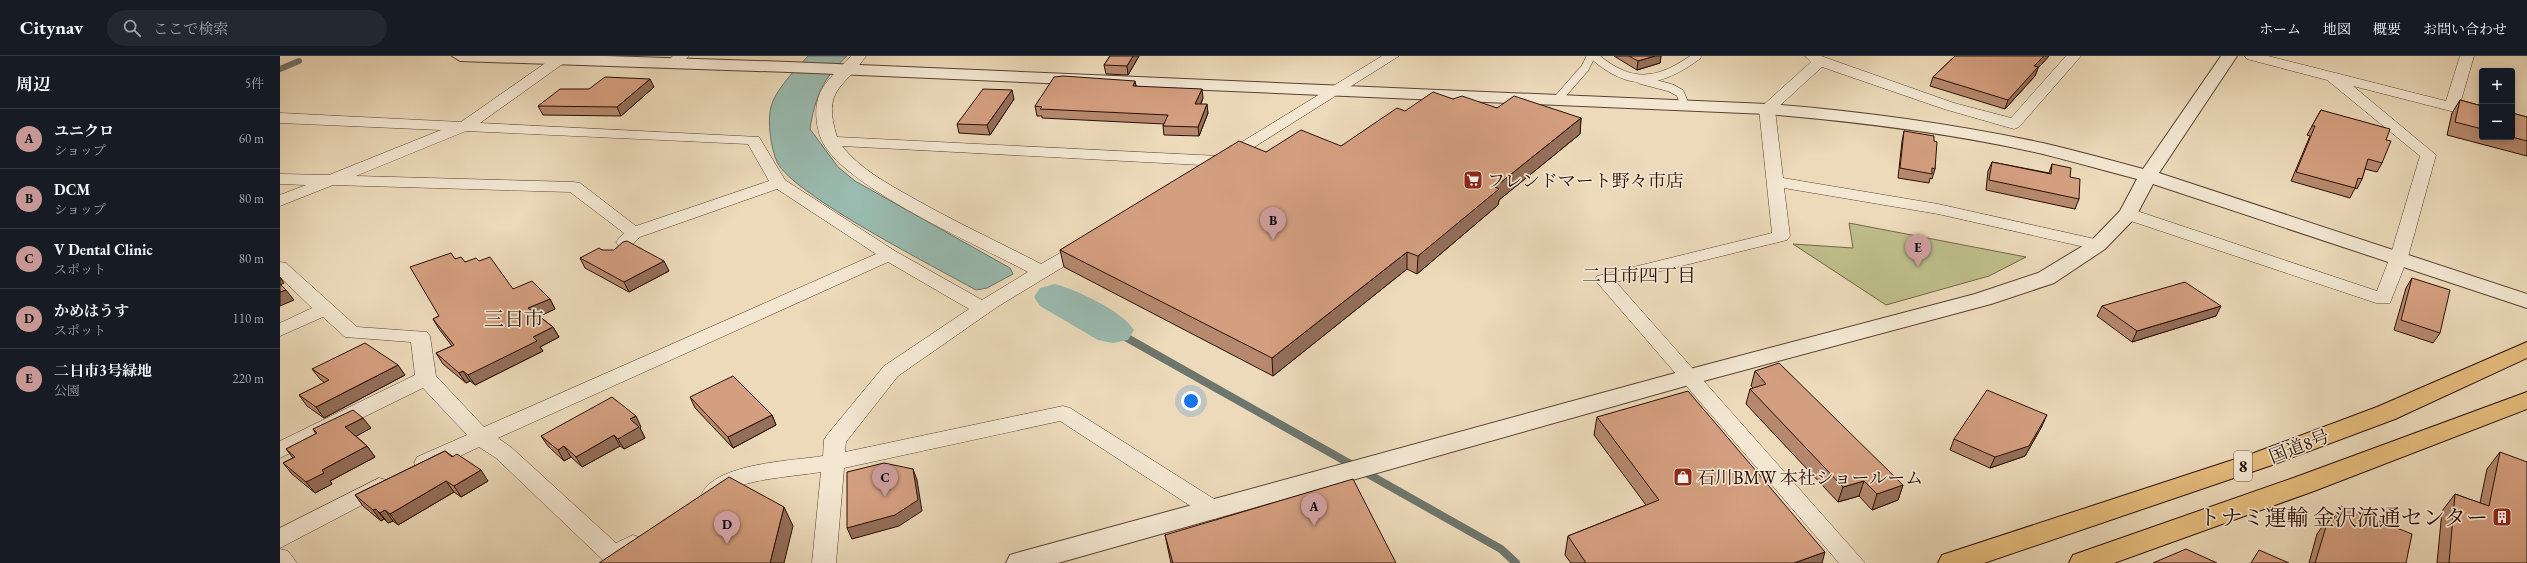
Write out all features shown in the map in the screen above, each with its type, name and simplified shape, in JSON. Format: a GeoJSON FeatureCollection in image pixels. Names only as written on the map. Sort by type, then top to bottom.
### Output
{"type":"FeatureCollection","features":[{"type":"Feature","properties":{"kind":"highway","name":"国道8号"},"geometry":{"type":"LineString","coordinates":[[1952,563],[2263,460],[2386,413],[2527,349]]}},
{"type":"Feature","properties":{"kind":"highway","name":"国道8号"},"geometry":{"type":"LineString","coordinates":[[2083,563],[2306,484],[2527,400]]}},
{"type":"Feature","properties":{"kind":"street"},"geometry":{"type":"LineString","coordinates":[[460,56],[559,60],[677,60],[789,67],[853,63],[1335,91],[1685,105],[1767,109],[1840,115],[1952,131],[2044,149],[2148,176],[2399,257],[2527,301]]}},
{"type":"Feature","properties":{"kind":"street"},"geometry":{"type":"LineString","coordinates":[[1195,177],[1392,56]]}},
{"type":"Feature","properties":{"kind":"street"},"geometry":{"type":"LineString","coordinates":[[1767,109],[1816,59],[1949,106],[2014,124],[2074,56]]}},
{"type":"Feature","properties":{"kind":"street"},"geometry":{"type":"LineString","coordinates":[[1020,563],[1690,377],[1983,299],[2046,278],[2098,245],[2128,214],[2148,176],[2229,56]]}},
{"type":"Feature","properties":{"kind":"street"},"geometry":{"type":"LineString","coordinates":[[2252,56],[2479,113]]}},
{"type":"Feature","properties":{"kind":"street"},"geometry":{"type":"LineString","coordinates":[[2452,106],[2467,56]]}},
{"type":"Feature","properties":{"kind":"street"},"geometry":{"type":"LineString","coordinates":[[280,201],[465,126],[559,60]]}},
{"type":"Feature","properties":{"kind":"street"},"geometry":{"type":"LineString","coordinates":[[853,63],[830,87],[824,104],[831,141],[846,161],[892,192],[1039,274]]}},
{"type":"Feature","properties":{"kind":"street"},"geometry":{"type":"LineString","coordinates":[[2128,214],[2383,299],[2399,257],[2428,155],[2332,77]]}},
{"type":"Feature","properties":{"kind":"street"},"geometry":{"type":"LineString","coordinates":[[1767,109],[1777,182],[1781,236],[1604,280],[1853,563]]}},
{"type":"Feature","properties":{"kind":"street"},"geometry":{"type":"LineString","coordinates":[[280,118],[753,140],[779,183],[889,255],[986,306]]}},
{"type":"Feature","properties":{"kind":"street"},"geometry":{"type":"LineString","coordinates":[[831,141],[1220,161]]}},
{"type":"Feature","properties":{"kind":"street"},"geometry":{"type":"LineString","coordinates":[[280,179],[574,187],[634,233]]}},
{"type":"Feature","properties":{"kind":"street"},"geometry":{"type":"LineString","coordinates":[[1777,182],[1908,202],[2009,222],[2098,245]]}},
{"type":"Feature","properties":{"kind":"street"},"geometry":{"type":"LineString","coordinates":[[613,255],[634,233],[779,183]]}},
{"type":"Feature","properties":{"kind":"street"},"geometry":{"type":"LineString","coordinates":[[824,563],[835,440],[891,371],[986,306],[1100,237]]}},
{"type":"Feature","properties":{"kind":"street"},"geometry":{"type":"LineString","coordinates":[[280,539],[402,474],[481,437],[889,255]]}},
{"type":"Feature","properties":{"kind":"street"},"geometry":{"type":"LineString","coordinates":[[280,267],[352,333],[420,336],[426,378],[481,437],[504,453],[609,560],[653,531]]}},
{"type":"Feature","properties":{"kind":"street"},"geometry":{"type":"LineString","coordinates":[[280,330],[325,309]]}},
{"type":"Feature","properties":{"kind":"street"},"geometry":{"type":"LineString","coordinates":[[280,450],[426,378]]}},
{"type":"Feature","properties":{"kind":"street"},"geometry":{"type":"LineString","coordinates":[[698,502],[736,478],[833,462],[1063,413],[1214,510]]}},
{"type":"Feature","properties":{"kind":"street"},"geometry":{"type":"LineString","coordinates":[[280,558],[285,563]]}},
{"type":"Feature","properties":{"kind":"lane"},"geometry":{"type":"LineString","coordinates":[[1557,100],[1562,91],[1589,65],[1593,56],[1612,71],[1630,78],[1671,88],[1680,93],[1685,105]]}},
{"type":"Feature","properties":{"kind":"lane"},"geometry":{"type":"LineString","coordinates":[[1630,78],[1668,73],[1684,66],[1697,56]]}},
{"type":"Feature","properties":{"kind":"green space"},"geometry":{"type":"Polygon","coordinates":[[[1849,223],[2026,257],[1989,276],[1886,305],[1793,244],[1853,248],[1849,223]]]}},
{"type":"Feature","properties":{"kind":"water"},"geometry":{"type":"Polygon","coordinates":[[[808,56],[847,56],[832,72],[821,89],[810,129],[838,167],[855,181],[1010,268],[1013,274],[987,288],[976,290],[868,230],[809,193],[789,176],[777,162],[775,156],[770,135],[770,113],[773,100],[781,87],[808,56]]]}},
{"type":"Feature","properties":{"kind":"building"},"geometry":{"type":"Polygon","coordinates":[[[1110,56],[1133,56],[1127,66],[1104,65],[1110,56]]]}},
{"type":"Feature","properties":{"kind":"building"},"geometry":{"type":"Polygon","coordinates":[[[1629,56],[1655,56],[1638,61],[1629,56]]]}},
{"type":"Feature","properties":{"kind":"building"},"geometry":{"type":"Polygon","coordinates":[[[1955,56],[2044,56],[2034,66],[2038,67],[2008,100],[1933,77],[1955,56]]]}},
{"type":"Feature","properties":{"kind":"building"},"geometry":{"type":"Polygon","coordinates":[[[1063,76],[1135,81],[1133,86],[1202,89],[1195,104],[1207,104],[1198,127],[1163,126],[1168,115],[1040,109],[1042,107],[1035,106],[1054,77],[1063,76]]]}},
{"type":"Feature","properties":{"kind":"building"},"geometry":{"type":"Polygon","coordinates":[[[605,77],[650,79],[617,107],[538,106],[560,89],[589,89],[605,77]]]}},
{"type":"Feature","properties":{"kind":"building"},"geometry":{"type":"Polygon","coordinates":[[[983,89],[1012,90],[987,125],[957,124],[983,89]]]}},
{"type":"Feature","properties":{"kind":"building"},"geometry":{"type":"Polygon","coordinates":[[[1433,92],[1453,99],[1462,96],[1497,108],[1514,96],[1581,118],[1495,187],[1499,189],[1418,256],[1407,252],[1272,358],[1060,250],[1239,141],[1266,152],[1301,130],[1341,146],[1397,108],[1405,111],[1433,92]]]}},
{"type":"Feature","properties":{"kind":"building"},"geometry":{"type":"Polygon","coordinates":[[[2460,100],[2479,105],[2479,128],[2455,122],[2460,100]]]}},
{"type":"Feature","properties":{"kind":"building"},"geometry":{"type":"Polygon","coordinates":[[[2321,110],[2390,129],[2386,140],[2391,141],[2382,163],[2368,159],[2362,179],[2358,178],[2355,188],[2296,172],[2315,126],[2312,126],[2321,110]]]}},
{"type":"Feature","properties":{"kind":"building"},"geometry":{"type":"Polygon","coordinates":[[[2515,114],[2527,117],[2527,141],[2515,138],[2515,114]]]}},
{"type":"Feature","properties":{"kind":"building"},"geometry":{"type":"Polygon","coordinates":[[[1904,131],[1934,136],[1934,141],[1937,142],[1935,169],[1932,168],[1932,174],[1900,168],[1904,131]]]}},
{"type":"Feature","properties":{"kind":"building"},"geometry":{"type":"Polygon","coordinates":[[[1992,162],[2051,174],[2052,164],[2071,168],[2070,177],[2080,179],[2079,199],[1989,180],[1992,162]]]}},
{"type":"Feature","properties":{"kind":"building"},"geometry":{"type":"Polygon","coordinates":[[[627,241],[664,261],[624,282],[580,258],[599,248],[602,250],[614,250],[623,242],[627,241]]]}},
{"type":"Feature","properties":{"kind":"building"},"geometry":{"type":"Polygon","coordinates":[[[451,253],[455,259],[461,257],[465,262],[476,258],[479,261],[490,257],[513,289],[532,281],[550,299],[528,308],[553,327],[533,337],[537,341],[468,375],[463,371],[459,373],[436,353],[454,345],[433,319],[439,316],[410,267],[451,253]]]}},
{"type":"Feature","properties":{"kind":"building"},"geometry":{"type":"Polygon","coordinates":[[[2412,278],[2450,290],[2440,333],[2401,320],[2412,278]]]}},
{"type":"Feature","properties":{"kind":"building"},"geometry":{"type":"Polygon","coordinates":[[[2185,282],[2221,306],[2137,331],[2102,306],[2185,282]]]}},
{"type":"Feature","properties":{"kind":"building"},"geometry":{"type":"Polygon","coordinates":[[[280,284],[286,290],[280,292],[280,284]]]}},
{"type":"Feature","properties":{"kind":"building"},"geometry":{"type":"Polygon","coordinates":[[[365,343],[398,365],[316,407],[299,395],[329,380],[312,369],[365,343]]]}},
{"type":"Feature","properties":{"kind":"building"},"geometry":{"type":"Polygon","coordinates":[[[1779,363],[1903,485],[1877,494],[1864,481],[1843,487],[1750,389],[1766,384],[1755,371],[1779,363]]]}},
{"type":"Feature","properties":{"kind":"building"},"geometry":{"type":"Polygon","coordinates":[[[733,376],[772,415],[728,437],[690,397],[733,376]]]}},
{"type":"Feature","properties":{"kind":"building"},"geometry":{"type":"Polygon","coordinates":[[[1987,390],[2047,415],[2029,446],[1995,457],[1954,439],[1987,390]]]}},
{"type":"Feature","properties":{"kind":"building","name":"石川BMW 本社ショールーム"},"geometry":{"type":"Polygon","coordinates":[[[1688,391],[1825,552],[1794,563],[1586,563],[1568,536],[1659,500],[1597,417],[1688,391]]]}},
{"type":"Feature","properties":{"kind":"building"},"geometry":{"type":"Polygon","coordinates":[[[612,397],[636,416],[630,419],[639,427],[618,439],[614,435],[576,457],[564,446],[558,450],[541,436],[612,397]]]}},
{"type":"Feature","properties":{"kind":"building"},"geometry":{"type":"Polygon","coordinates":[[[353,410],[363,418],[345,427],[367,446],[322,470],[324,473],[306,482],[283,463],[295,457],[286,449],[317,433],[313,429],[353,410]]]}},
{"type":"Feature","properties":{"kind":"building"},"geometry":{"type":"Polygon","coordinates":[[[445,451],[452,457],[457,454],[481,470],[454,486],[446,481],[390,514],[385,510],[380,513],[376,509],[373,510],[355,495],[445,451]]]}},
{"type":"Feature","properties":{"kind":"building","name":"トナミ運輸 金沢流通センター"},"geometry":{"type":"Polygon","coordinates":[[[2500,452],[2527,462],[2527,563],[2449,563],[2455,494],[2489,506],[2500,452]]]}},
{"type":"Feature","properties":{"kind":"building"},"geometry":{"type":"Polygon","coordinates":[[[884,463],[913,469],[918,500],[895,515],[847,528],[847,472],[884,463]]]}},
{"type":"Feature","properties":{"kind":"building"},"geometry":{"type":"Polygon","coordinates":[[[729,477],[784,507],[770,563],[599,563],[729,477]]]}},
{"type":"Feature","properties":{"kind":"building"},"geometry":{"type":"Polygon","coordinates":[[[1353,479],[1396,563],[1173,563],[1165,535],[1353,479]]]}},
{"type":"Feature","properties":{"kind":"building"},"geometry":{"type":"Polygon","coordinates":[[[2341,506],[2412,534],[2406,563],[2315,563],[2329,517],[2336,520],[2341,506]]]}},
{"type":"Feature","properties":{"kind":"building"},"geometry":{"type":"Polygon","coordinates":[[[2186,549],[2217,563],[2153,563],[2186,549]]]}},
{"type":"Feature","properties":{"kind":"building"},"geometry":{"type":"Polygon","coordinates":[[[2259,550],[2289,563],[2251,563],[2259,550]]]}},
{"type":"Feature","properties":{"kind":"waterway"},"geometry":{"type":"LineString","coordinates":[[280,69],[299,61]]}},
{"type":"Feature","properties":{"kind":"waterway"},"geometry":{"type":"LineString","coordinates":[[1055,297],[1113,330]]}},
{"type":"Feature","properties":{"kind":"waterway"},"geometry":{"type":"LineString","coordinates":[[1113,330],[1501,549],[1516,563]]}},
{"type":"Feature","properties":{"kind":"place","name":"フレンドマート野々市店"},"geometry":{"type":"Point","coordinates":[1473,180]}},
{"type":"Feature","properties":{"kind":"place","name":"DCM"},"geometry":{"type":"Point","coordinates":[1273,240]}},
{"type":"Feature","properties":{"kind":"place","name":"二日市3号緑地"},"geometry":{"type":"Point","coordinates":[1918,267]}},
{"type":"Feature","properties":{"kind":"place","name":"石川BMW 本社ショールーム"},"geometry":{"type":"Point","coordinates":[1683,477]}},
{"type":"Feature","properties":{"kind":"place","name":"V Dental Clinic"},"geometry":{"type":"Point","coordinates":[885,497]}},
{"type":"Feature","properties":{"kind":"place","name":"トナミ運輸 金沢流通センター"},"geometry":{"type":"Point","coordinates":[2502,517]}},
{"type":"Feature","properties":{"kind":"place","name":"ユニクロ"},"geometry":{"type":"Point","coordinates":[1314,526]}},
{"type":"Feature","properties":{"kind":"place","name":"かめはうす"},"geometry":{"type":"Point","coordinates":[727,544]}},
{"type":"Feature","properties":{"kind":"district","name":"二日市四丁目"},"geometry":{"type":"Point","coordinates":[1639,275]}},
{"type":"Feature","properties":{"kind":"district","name":"三日市"},"geometry":{"type":"Point","coordinates":[514,319]}}]}
